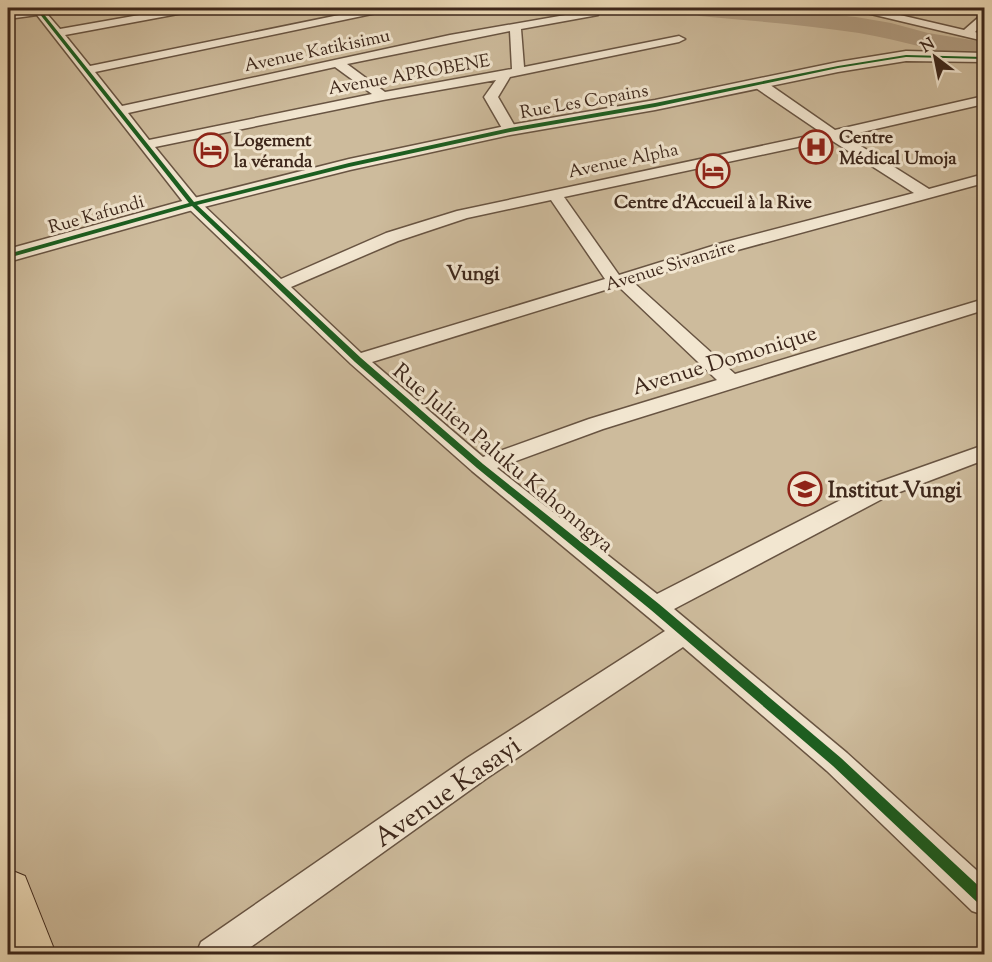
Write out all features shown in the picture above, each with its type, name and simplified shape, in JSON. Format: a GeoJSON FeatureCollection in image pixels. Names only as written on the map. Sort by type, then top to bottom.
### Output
{"type":"FeatureCollection","features":[{"type":"Feature","properties":{"kind":"highway"},"geometry":{"type":"LineString","coordinates":[[8,893],[31,954]]}},
{"type":"Feature","properties":{"kind":"street"},"geometry":{"type":"LineString","coordinates":[[59,33],[194,8]]}},
{"type":"Feature","properties":{"kind":"street"},"geometry":{"type":"LineString","coordinates":[[89,70],[386,8]]}},
{"type":"Feature","properties":{"kind":"street"},"geometry":{"type":"LineString","coordinates":[[858,8],[879,10],[976,38]]}},
{"type":"Feature","properties":{"kind":"street"},"geometry":{"type":"LineString","coordinates":[[8,16],[39,9]]}},
{"type":"Feature","properties":{"kind":"street","name":"Rue Julien Paluku Kahonngya"},"geometry":{"type":"LineString","coordinates":[[39,9],[193,204],[279,286],[358,360],[480,466],[655,607],[837,762],[984,899]]}},
{"type":"Feature","properties":{"kind":"street","name":"Avenue Katikisimu"},"geometry":{"type":"LineString","coordinates":[[119,111],[450,38],[594,13]]}},
{"type":"Feature","properties":{"kind":"street"},"geometry":{"type":"LineString","coordinates":[[976,38],[984,18]]}},
{"type":"Feature","properties":{"kind":"street"},"geometry":{"type":"LineString","coordinates":[[510,130],[491,97],[512,73],[515,27]]}},
{"type":"Feature","properties":{"kind":"street"},"geometry":{"type":"LineString","coordinates":[[906,56],[976,38]]}},
{"type":"Feature","properties":{"kind":"street","name":"Avenue APROBENE"},"geometry":{"type":"LineString","coordinates":[[146,145],[383,96],[512,73],[679,39]]}},
{"type":"Feature","properties":{"kind":"street","name":"Rue Les Copains"},"geometry":{"type":"LineString","coordinates":[[193,204],[348,165],[510,130],[654,105],[758,83],[906,56],[984,58]]}},
{"type":"Feature","properties":{"kind":"street"},"geometry":{"type":"LineString","coordinates":[[339,64],[383,96]]}},
{"type":"Feature","properties":{"kind":"street"},"geometry":{"type":"LineString","coordinates":[[758,83],[833,135],[927,194]]}},
{"type":"Feature","properties":{"kind":"street","name":"Avenue Alpha"},"geometry":{"type":"LineString","coordinates":[[279,286],[392,237],[463,214],[833,135],[984,100]]}},
{"type":"Feature","properties":{"kind":"street","name":"Avenue Sivanzire"},"geometry":{"type":"LineString","coordinates":[[358,360],[728,247],[984,179]]}},
{"type":"Feature","properties":{"kind":"street"},"geometry":{"type":"LineString","coordinates":[[554,194],[618,280],[732,382]]}},
{"type":"Feature","properties":{"kind":"street","name":"Rue Kafundi"},"geometry":{"type":"LineString","coordinates":[[8,256],[193,204]]}},
{"type":"Feature","properties":{"kind":"street","name":"Avenue Domonique"},"geometry":{"type":"LineString","coordinates":[[480,466],[596,424],[984,304]]}},
{"type":"Feature","properties":{"kind":"street"},"geometry":{"type":"LineString","coordinates":[[655,607],[876,492],[984,452]]}},
{"type":"Feature","properties":{"kind":"street","name":"Avenue Kasayi"},"geometry":{"type":"LineString","coordinates":[[213,954],[477,768],[685,632]]}},
{"type":"Feature","properties":{"kind":"shaded area"},"geometry":{"type":"Polygon","coordinates":[[[8,8],[984,8],[984,954],[8,954],[8,8]]]}},
{"type":"Feature","properties":{"kind":"waterway"},"geometry":{"type":"LineString","coordinates":[[700,8],[856,25],[891,31],[925,41],[984,50]]}},
{"type":"Feature","properties":{"kind":"cycle path"},"geometry":{"type":"LineString","coordinates":[[37,8],[193,204],[307,313],[480,466],[655,607],[837,762],[984,899]]}},
{"type":"Feature","properties":{"kind":"cycle path"},"geometry":{"type":"LineString","coordinates":[[8,256],[193,204],[349,165],[510,130],[655,105],[838,67],[906,56],[984,58]]}},
{"type":"Feature","properties":{"kind":"place","name":"Centre Médical Umoja"},"geometry":{"type":"Point","coordinates":[816,147]}},
{"type":"Feature","properties":{"kind":"place","name":"Logement la véranda"},"geometry":{"type":"Point","coordinates":[211,150]}},
{"type":"Feature","properties":{"kind":"place","name":"Centre d'Accueil à la Rive"},"geometry":{"type":"Point","coordinates":[713,171]}},
{"type":"Feature","properties":{"kind":"place","name":"Institut Vungi"},"geometry":{"type":"Point","coordinates":[805,489]}},
{"type":"Feature","properties":{"kind":"district","name":"Vungi"},"geometry":{"type":"Point","coordinates":[473,273]}}]}
